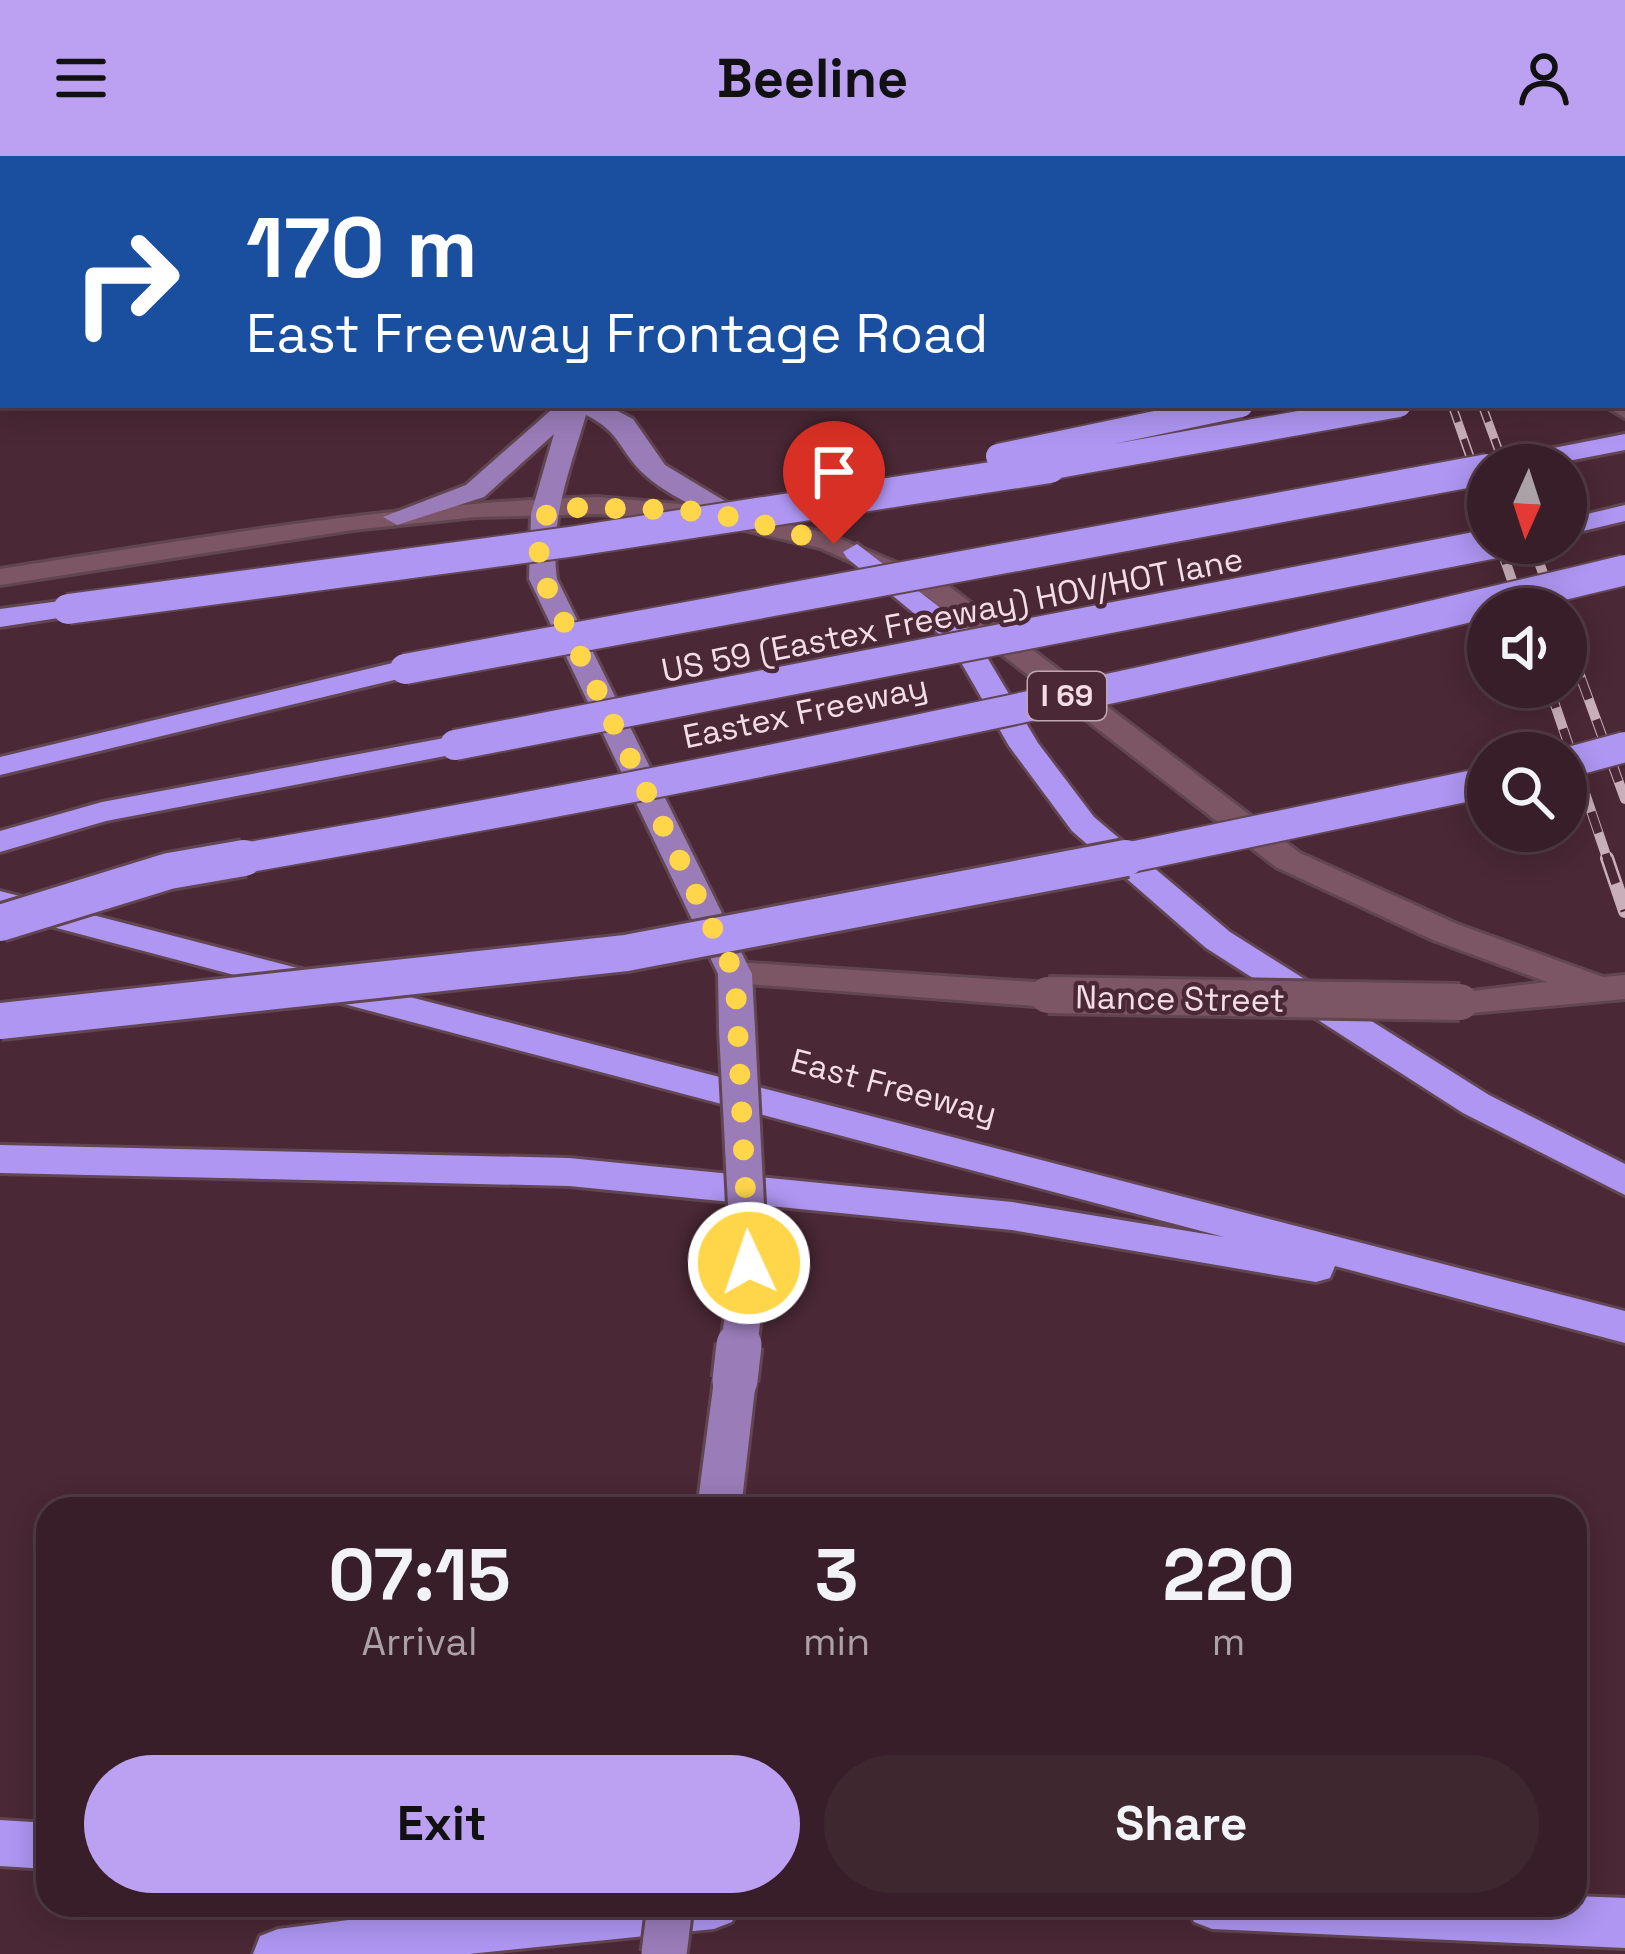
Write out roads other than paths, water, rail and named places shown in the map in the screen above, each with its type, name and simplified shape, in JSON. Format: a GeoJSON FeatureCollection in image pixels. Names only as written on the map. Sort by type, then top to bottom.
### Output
{"type":"FeatureCollection","features":[{"type":"Feature","properties":{"kind":"highway"},"geometry":{"type":"LineString","coordinates":[[604,540],[1227,408]]}},
{"type":"Feature","properties":{"kind":"highway"},"geometry":{"type":"LineString","coordinates":[[0,618],[604,540],[1102,463],[1384,408]]}},
{"type":"Feature","properties":{"kind":"highway"},"geometry":{"type":"LineString","coordinates":[[1587,449],[1625,442]]}},
{"type":"Feature","properties":{"kind":"highway"},"geometry":{"type":"LineString","coordinates":[[0,766],[404,670],[1467,473]]}},
{"type":"Feature","properties":{"kind":"highway"},"geometry":{"type":"LineString","coordinates":[[1587,522],[1625,513]]}},
{"type":"Feature","properties":{"kind":"highway","name":"US 59 (Eastex Freeway) HOV/HOT lane"},"geometry":{"type":"LineString","coordinates":[[0,842],[102,812],[1467,549]]}},
{"type":"Feature","properties":{"kind":"highway"},"geometry":{"type":"LineString","coordinates":[[857,552],[962,638],[1024,746],[1083,824],[1218,940],[1476,1104],[1625,1181]]}},
{"type":"Feature","properties":{"kind":"highway","name":"Eastex Freeway"},"geometry":{"type":"LineString","coordinates":[[0,922],[169,871],[530,808],[1404,623],[1625,569]]}},
{"type":"Feature","properties":{"kind":"highway"},"geometry":{"type":"LineString","coordinates":[[1587,758],[1625,748]]}},
{"type":"Feature","properties":{"kind":"highway"},"geometry":{"type":"LineString","coordinates":[[0,1022],[626,953],[965,892],[1467,786]]}},
{"type":"Feature","properties":{"kind":"highway","name":"East Freeway"},"geometry":{"type":"LineString","coordinates":[[0,902],[1625,1327]]}},
{"type":"Feature","properties":{"kind":"highway"},"geometry":{"type":"LineString","coordinates":[[0,1160],[592,1174],[1012,1216],[1556,1308]]}},
{"type":"Feature","properties":{"kind":"highway"},"geometry":{"type":"LineString","coordinates":[[0,1843],[36,1845]]}},
{"type":"Feature","properties":{"kind":"highway"},"geometry":{"type":"LineString","coordinates":[[278,1954],[564,1917]]}},
{"type":"Feature","properties":{"kind":"highway"},"geometry":{"type":"LineString","coordinates":[[1487,1917],[1625,1923]]}},
{"type":"Feature","properties":{"kind":"main road"},"geometry":{"type":"LineString","coordinates":[[398,517],[475,491],[571,408]]}},
{"type":"Feature","properties":{"kind":"main road"},"geometry":{"type":"LineString","coordinates":[[573,408],[538,558],[543,579],[735,974],[749,1263],[720,1497]]}},
{"type":"Feature","properties":{"kind":"main road"},"geometry":{"type":"LineString","coordinates":[[592,408],[624,424],[630,442],[660,475],[739,518]]}},
{"type":"Feature","properties":{"kind":"main road"},"geometry":{"type":"LineString","coordinates":[[664,1954],[669,1917]]}},
{"type":"Feature","properties":{"kind":"street"},"geometry":{"type":"LineString","coordinates":[[0,577],[398,517],[548,507],[683,510],[739,518],[857,552],[936,590],[1288,860],[1445,932],[1610,987]]}},
{"type":"Feature","properties":{"kind":"street","name":"Nance Street"},"geometry":{"type":"LineString","coordinates":[[735,974],[1048,995],[1460,1002],[1610,987]]}},
{"type":"Feature","properties":{"kind":"railway"},"geometry":{"type":"LineString","coordinates":[[1453,408],[1467,448]]}},
{"type":"Feature","properties":{"kind":"railway"},"geometry":{"type":"LineString","coordinates":[[1483,408],[1496,444]]}},
{"type":"Feature","properties":{"kind":"railway"},"geometry":{"type":"LineString","coordinates":[[1506,564],[1515,588]]}},
{"type":"Feature","properties":{"kind":"railway"},"geometry":{"type":"LineString","coordinates":[[1540,564],[1548,588]]}},
{"type":"Feature","properties":{"kind":"railway"},"geometry":{"type":"LineString","coordinates":[[1587,695],[1625,799]]}},
{"type":"Feature","properties":{"kind":"railway"},"geometry":{"type":"LineString","coordinates":[[1556,708],[1608,861]]}},
{"type":"Feature","properties":{"kind":"railway"},"geometry":{"type":"LineString","coordinates":[[1607,858],[1625,911]]}}]}
